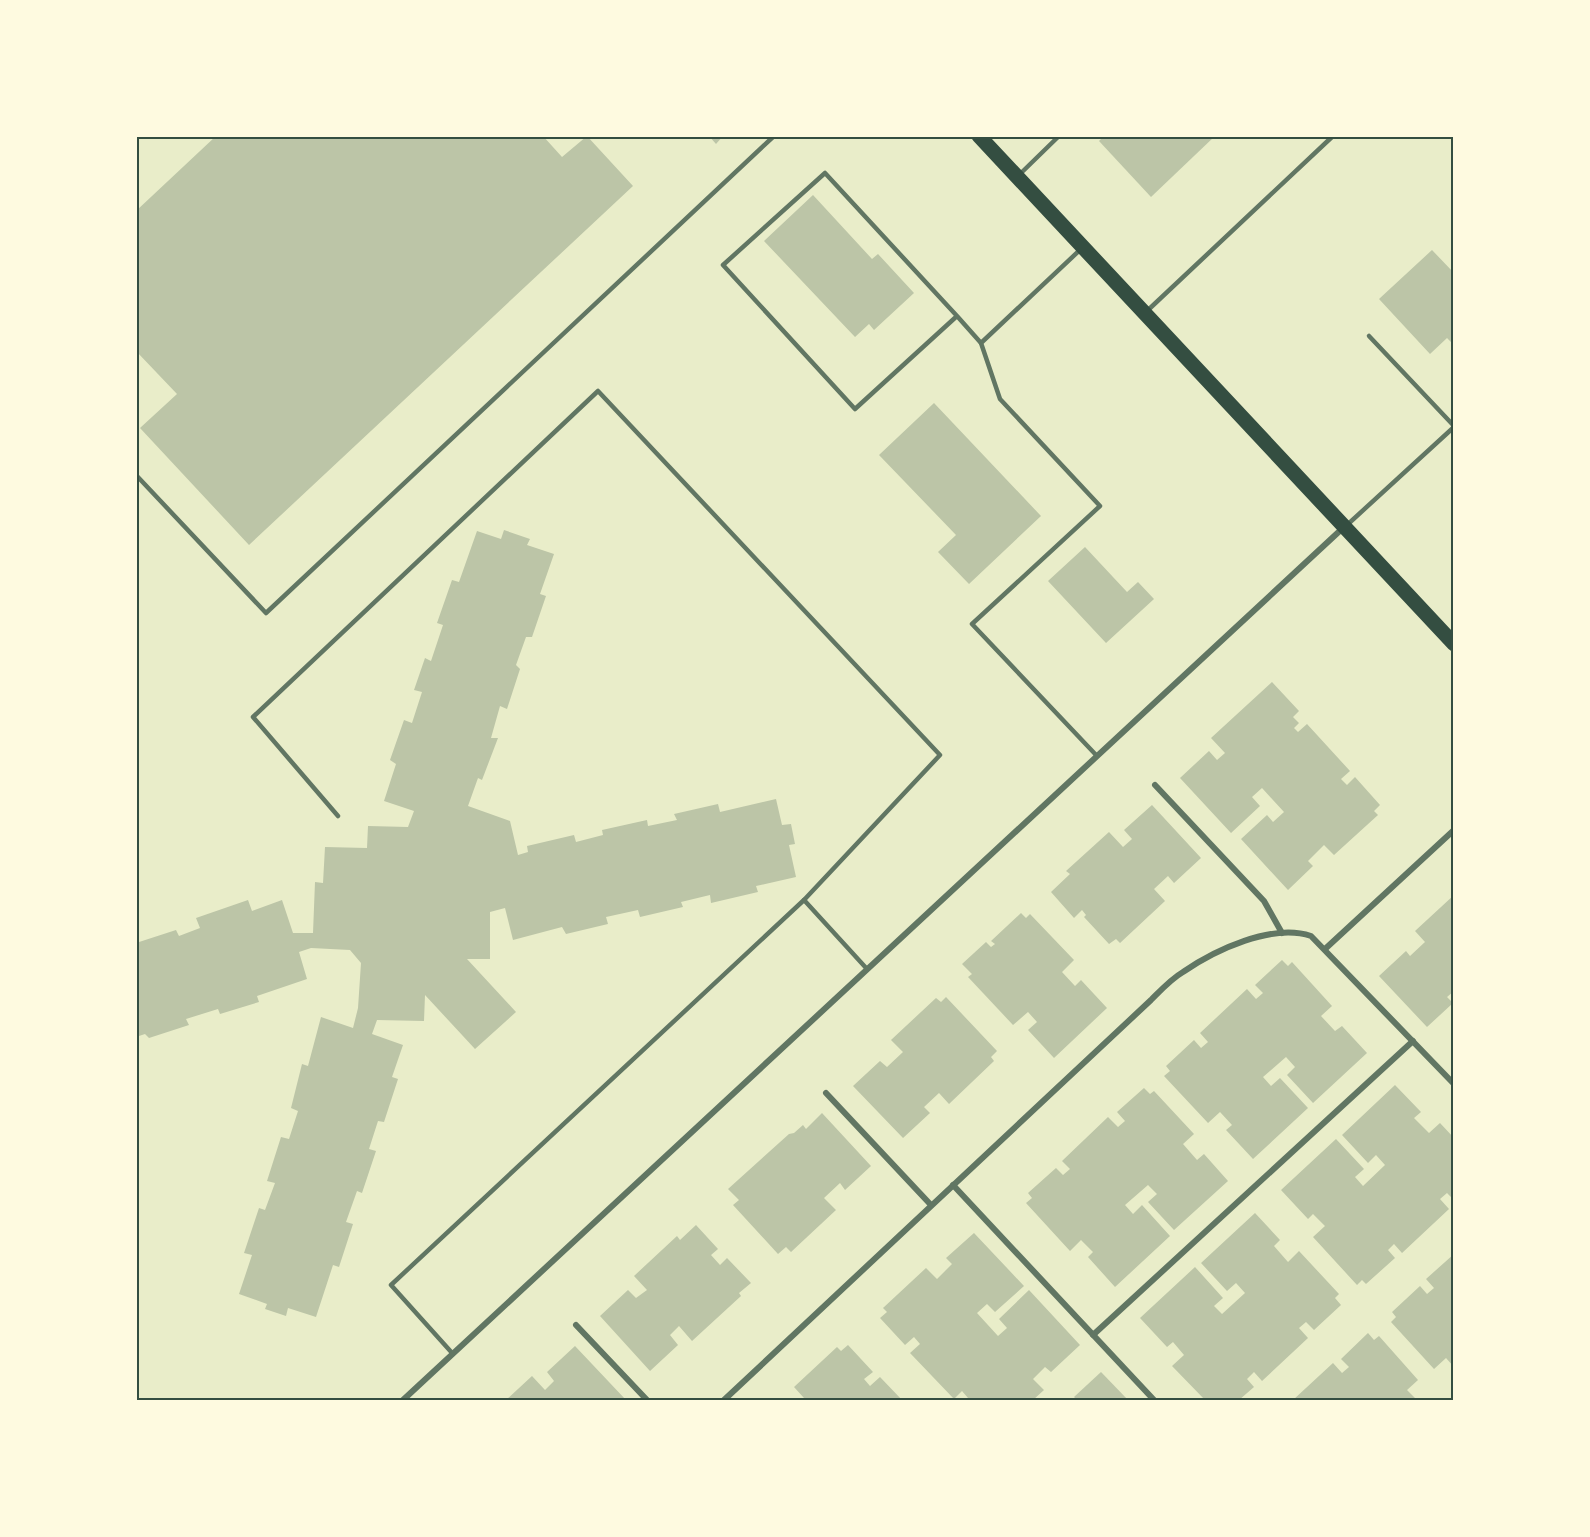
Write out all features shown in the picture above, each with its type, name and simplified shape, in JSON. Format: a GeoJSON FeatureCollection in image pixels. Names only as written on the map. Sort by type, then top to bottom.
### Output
{"type":"FeatureCollection","features":[{"type":"Feature","properties":{"kind":"main road"},"geometry":{"type":"LineString","coordinates":[[980,136],[1454,644]]}},
{"type":"Feature","properties":{"kind":"street"},"geometry":{"type":"LineString","coordinates":[[403,1401],[1344,527]]}},
{"type":"Feature","properties":{"kind":"street"},"geometry":{"type":"LineString","coordinates":[[1155,785],[1264,901],[1282,933]]}},
{"type":"Feature","properties":{"kind":"street"},"geometry":{"type":"LineString","coordinates":[[1325,949],[1454,830]]}},
{"type":"Feature","properties":{"kind":"street"},"geometry":{"type":"LineString","coordinates":[[724,1401],[1181,973],[1216,953],[1237,944],[1282,933],[1298,932],[1311,936],[1454,1084]]}},
{"type":"Feature","properties":{"kind":"street"},"geometry":{"type":"LineString","coordinates":[[1093,1335],[1413,1041]]}},
{"type":"Feature","properties":{"kind":"street"},"geometry":{"type":"LineString","coordinates":[[826,1093],[932,1205]]}},
{"type":"Feature","properties":{"kind":"street"},"geometry":{"type":"LineString","coordinates":[[953,1185],[1154,1401]]}},
{"type":"Feature","properties":{"kind":"street"},"geometry":{"type":"LineString","coordinates":[[576,1325],[647,1401]]}},
{"type":"Feature","properties":{"kind":"lane"},"geometry":{"type":"LineString","coordinates":[[136,475],[266,613],[774,136]]}},
{"type":"Feature","properties":{"kind":"lane"},"geometry":{"type":"LineString","coordinates":[[1017,177],[1059,136]]}},
{"type":"Feature","properties":{"kind":"lane"},"geometry":{"type":"LineString","coordinates":[[1145,313],[1333,136]]}},
{"type":"Feature","properties":{"kind":"lane"},"geometry":{"type":"LineString","coordinates":[[957,316],[855,409],[723,265],[825,173],[957,316],[981,343],[1000,399],[1100,506],[972,624],[1097,756]]}},
{"type":"Feature","properties":{"kind":"lane"},"geometry":{"type":"LineString","coordinates":[[981,343],[1083,247]]}},
{"type":"Feature","properties":{"kind":"lane"},"geometry":{"type":"LineString","coordinates":[[1344,527],[1454,427],[1369,336]]}},
{"type":"Feature","properties":{"kind":"lane"},"geometry":{"type":"LineString","coordinates":[[338,816],[253,717],[598,391],[940,755],[804,900],[391,1285],[453,1354]]}},
{"type":"Feature","properties":{"kind":"lane"},"geometry":{"type":"LineString","coordinates":[[804,900],[867,969]]}},
{"type":"Feature","properties":{"kind":"building"},"geometry":{"type":"Polygon","coordinates":[[[216,136],[543,136],[562,157],[587,136],[633,186],[249,545],[140,428],[177,394],[136,351],[136,211],[216,136]]]}},
{"type":"Feature","properties":{"kind":"building"},"geometry":{"type":"Polygon","coordinates":[[[709,136],[723,136],[716,144],[709,136]]]}},
{"type":"Feature","properties":{"kind":"building"},"geometry":{"type":"Polygon","coordinates":[[[1104,136],[1215,136],[1151,197],[1099,141],[1104,136]]]}},
{"type":"Feature","properties":{"kind":"building"},"geometry":{"type":"Polygon","coordinates":[[[813,195],[872,259],[878,254],[914,293],[874,330],[869,324],[855,337],[764,241],[813,195]]]}},
{"type":"Feature","properties":{"kind":"building"},"geometry":{"type":"Polygon","coordinates":[[[1432,250],[1454,273],[1454,345],[1447,338],[1430,354],[1379,299],[1432,250]]]}},
{"type":"Feature","properties":{"kind":"building"},"geometry":{"type":"Polygon","coordinates":[[[934,403],[1041,516],[969,584],[938,552],[956,535],[879,455],[934,403]]]}},
{"type":"Feature","properties":{"kind":"building"},"geometry":{"type":"Polygon","coordinates":[[[504,530],[530,539],[527,545],[554,554],[540,594],[546,596],[532,637],[526,637],[516,665],[520,669],[507,709],[500,706],[491,738],[498,738],[482,780],[478,778],[468,806],[510,821],[518,855],[528,852],[527,846],[574,835],[576,842],[603,835],[602,830],[647,820],[648,826],[677,820],[674,814],[718,804],[720,812],[776,799],[782,825],[791,824],[795,844],[789,845],[796,877],[756,886],[758,892],[711,903],[710,895],[681,902],[683,907],[640,917],[638,910],[606,917],[608,924],[566,934],[562,927],[513,940],[505,908],[490,912],[490,959],[467,959],[516,1012],[475,1049],[425,995],[424,1021],[377,1020],[372,1034],[403,1045],[392,1077],[398,1079],[384,1122],[378,1121],[369,1149],[376,1151],[362,1193],[357,1191],[346,1222],[353,1224],[339,1267],[333,1265],[316,1317],[288,1308],[286,1316],[265,1309],[267,1304],[239,1294],[252,1255],[244,1253],[259,1208],[265,1210],[275,1183],[267,1181],[281,1137],[289,1139],[298,1111],[291,1108],[302,1064],[308,1066],[321,1017],[353,1028],[358,1008],[361,963],[350,950],[311,948],[299,952],[307,979],[257,996],[259,1002],[220,1014],[218,1009],[186,1019],[189,1025],[149,1038],[145,1034],[136,1037],[136,943],[176,930],[179,936],[200,928],[196,918],[248,900],[252,911],[282,900],[293,933],[313,933],[315,882],[323,883],[325,847],[367,848],[368,826],[408,827],[414,811],[384,801],[396,764],[390,760],[404,720],[412,723],[422,692],[414,690],[425,658],[431,661],[443,625],[437,623],[452,580],[459,582],[477,531],[501,539],[504,530]]]}},
{"type":"Feature","properties":{"kind":"building"},"geometry":{"type":"Polygon","coordinates":[[[1085,547],[1127,592],[1138,582],[1154,599],[1106,643],[1048,581],[1085,547]]]}},
{"type":"Feature","properties":{"kind":"building"},"geometry":{"type":"Polygon","coordinates":[[[1272,682],[1299,711],[1293,717],[1299,723],[1294,728],[1298,732],[1307,724],[1350,771],[1341,779],[1347,785],[1355,777],[1380,805],[1374,811],[1378,815],[1334,855],[1324,845],[1308,861],[1313,866],[1288,890],[1241,839],[1267,815],[1273,822],[1284,812],[1262,788],[1252,797],[1260,806],[1231,833],[1180,778],[1209,751],[1217,760],[1225,753],[1211,738],[1272,682]]]}},
{"type":"Feature","properties":{"kind":"building"},"geometry":{"type":"Polygon","coordinates":[[[1152,805],[1201,858],[1174,883],[1168,876],[1154,889],[1165,901],[1120,943],[1116,939],[1109,944],[1084,917],[1086,915],[1082,910],[1074,918],[1051,892],[1070,874],[1066,871],[1109,832],[1123,847],[1132,839],[1124,830],[1152,805]]]}},
{"type":"Feature","properties":{"kind":"building"},"geometry":{"type":"Polygon","coordinates":[[[1454,895],[1454,991],[1447,997],[1453,1003],[1427,1027],[1379,976],[1406,951],[1410,956],[1425,942],[1415,931],[1454,895]]]}},
{"type":"Feature","properties":{"kind":"building"},"geometry":{"type":"Polygon","coordinates":[[[1021,913],[1026,918],[1030,914],[1074,960],[1062,972],[1075,986],[1081,980],[1107,1008],[1054,1058],[1028,1030],[1037,1022],[1028,1012],[1013,1025],[968,977],[972,974],[962,964],[986,942],[991,947],[995,944],[991,941],[1021,913]]]}},
{"type":"Feature","properties":{"kind":"building"},"geometry":{"type":"Polygon","coordinates":[[[1282,960],[1288,966],[1292,962],[1332,1006],[1321,1016],[1335,1031],[1342,1026],[1367,1053],[1313,1103],[1287,1075],[1295,1067],[1286,1057],[1263,1077],[1271,1086],[1280,1078],[1308,1108],[1253,1159],[1226,1130],[1232,1125],[1220,1112],[1208,1123],[1164,1076],[1170,1071],[1166,1066],[1194,1040],[1201,1048],[1208,1042],[1200,1033],[1247,989],[1256,999],[1263,993],[1255,985],[1282,960]]]}},
{"type":"Feature","properties":{"kind":"building"},"geometry":{"type":"Polygon","coordinates":[[[946,997],[997,1051],[991,1057],[994,1061],[949,1104],[939,1093],[924,1107],[930,1113],[903,1138],[853,1086],[880,1061],[887,1067],[903,1052],[891,1040],[936,998],[941,1002],[946,997]]]}},
{"type":"Feature","properties":{"kind":"building"},"geometry":{"type":"Polygon","coordinates":[[[1395,1085],[1421,1112],[1414,1118],[1429,1133],[1440,1123],[1454,1138],[1454,1200],[1447,1193],[1440,1199],[1449,1209],[1402,1253],[1394,1244],[1388,1250],[1395,1258],[1366,1284],[1362,1280],[1357,1285],[1313,1237],[1325,1226],[1313,1214],[1308,1219],[1281,1190],[1336,1139],[1364,1169],[1355,1177],[1363,1186],[1385,1165],[1376,1155],[1368,1163],[1342,1135],[1395,1085]]]}},
{"type":"Feature","properties":{"kind":"building"},"geometry":{"type":"Polygon","coordinates":[[[1144,1088],[1150,1094],[1154,1091],[1194,1134],[1183,1144],[1197,1160],[1204,1154],[1228,1181],[1174,1230],[1148,1202],[1157,1194],[1148,1185],[1125,1205],[1133,1214],[1142,1205],[1170,1236],[1115,1287],[1088,1257],[1093,1252],[1081,1240],[1070,1251],[1026,1203],[1032,1198],[1028,1193],[1056,1168],[1063,1175],[1070,1169],[1062,1161],[1108,1117],[1118,1127],[1125,1121],[1117,1112],[1144,1088]]]}},
{"type":"Feature","properties":{"kind":"building"},"geometry":{"type":"Polygon","coordinates":[[[822,1113],[871,1166],[845,1190],[840,1183],[824,1198],[836,1210],[791,1252],[786,1247],[778,1254],[733,1205],[739,1200],[728,1189],[789,1134],[794,1133],[803,1125],[806,1129],[822,1113]]]}},
{"type":"Feature","properties":{"kind":"building"},"geometry":{"type":"Polygon","coordinates":[[[1255,1213],[1280,1240],[1274,1246],[1288,1262],[1299,1251],[1339,1294],[1335,1298],[1341,1305],[1314,1330],[1306,1322],[1299,1328],[1308,1338],[1262,1381],[1254,1372],[1247,1379],[1254,1387],[1239,1400],[1205,1400],[1172,1366],[1184,1355],[1173,1342],[1167,1347],[1140,1318],[1195,1267],[1223,1298],[1214,1306],[1222,1314],[1245,1293],[1236,1283],[1227,1291],[1201,1263],[1255,1213]]]}},
{"type":"Feature","properties":{"kind":"building"},"geometry":{"type":"Polygon","coordinates":[[[696,1225],[718,1249],[711,1255],[720,1265],[727,1258],[751,1283],[739,1293],[741,1296],[692,1341],[679,1326],[670,1335],[678,1345],[650,1371],[600,1316],[628,1290],[636,1298],[647,1290],[634,1276],[677,1236],[680,1240],[696,1225]]]}},
{"type":"Feature","properties":{"kind":"building"},"geometry":{"type":"Polygon","coordinates":[[[974,1233],[1024,1286],[995,1312],[987,1304],[977,1313],[998,1336],[1007,1328],[999,1319],[1029,1290],[1080,1345],[1051,1372],[1045,1367],[1033,1379],[1044,1390],[1033,1400],[966,1400],[968,1398],[962,1391],[954,1399],[910,1353],[920,1344],[914,1337],[905,1345],[880,1318],[887,1312],[883,1308],[926,1268],[937,1279],[952,1264],[946,1258],[974,1233]]]}},
{"type":"Feature","properties":{"kind":"building"},"geometry":{"type":"Polygon","coordinates":[[[1454,1254],[1454,1367],[1446,1358],[1434,1369],[1391,1322],[1396,1317],[1392,1312],[1420,1286],[1427,1294],[1434,1288],[1426,1279],[1454,1254]]]}},
{"type":"Feature","properties":{"kind":"building"},"geometry":{"type":"Polygon","coordinates":[[[1368,1333],[1374,1340],[1379,1336],[1418,1380],[1407,1390],[1417,1400],[1293,1400],[1333,1363],[1342,1373],[1349,1367],[1341,1359],[1368,1333]]]}},
{"type":"Feature","properties":{"kind":"building"},"geometry":{"type":"Polygon","coordinates":[[[848,1345],[873,1372],[864,1379],[870,1386],[880,1377],[902,1400],[802,1400],[804,1398],[794,1387],[837,1347],[841,1351],[848,1345]]]}},
{"type":"Feature","properties":{"kind":"building"},"geometry":{"type":"Polygon","coordinates":[[[575,1346],[626,1400],[506,1400],[532,1376],[545,1390],[554,1381],[547,1372],[575,1346]]]}},
{"type":"Feature","properties":{"kind":"building"},"geometry":{"type":"Polygon","coordinates":[[[1101,1372],[1128,1400],[1077,1400],[1074,1397],[1101,1372]]]}}]}
